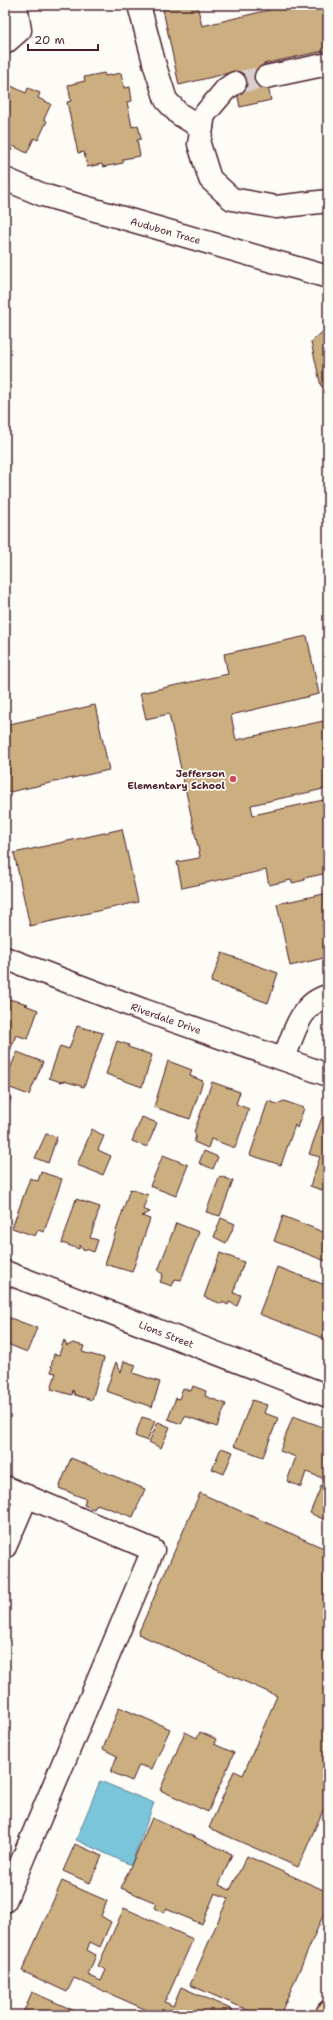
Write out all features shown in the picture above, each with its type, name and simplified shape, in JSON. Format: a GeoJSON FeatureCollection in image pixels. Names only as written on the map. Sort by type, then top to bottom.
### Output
{"type":"FeatureCollection","features":[{"type":"Feature","properties":{"kind":"street"},"geometry":{"type":"LineString","coordinates":[[5,43],[20,30],[16,5]]}},
{"type":"Feature","properties":{"kind":"street"},"geometry":{"type":"LineString","coordinates":[[139,5],[155,66],[166,100],[179,114],[202,128]]}},
{"type":"Feature","properties":{"kind":"street"},"geometry":{"type":"LineString","coordinates":[[266,77],[328,64]]}},
{"type":"Feature","properties":{"kind":"street"},"geometry":{"type":"LineString","coordinates":[[235,83],[226,90],[204,115],[199,144],[210,179],[232,199],[276,207],[328,200]]}},
{"type":"Feature","properties":{"kind":"street","name":"Audubon Trace"},"geometry":{"type":"LineString","coordinates":[[5,179],[43,195],[328,276]]}},
{"type":"Feature","properties":{"kind":"street","name":"Riverdale Drive"},"geometry":{"type":"LineString","coordinates":[[5,958],[144,1010],[328,1075]]}},
{"type":"Feature","properties":{"kind":"street"},"geometry":{"type":"LineString","coordinates":[[284,1059],[306,1008],[316,1000],[328,996]]}},
{"type":"Feature","properties":{"kind":"street","name":"Lions Street"},"geometry":{"type":"LineString","coordinates":[[5,1272],[328,1396]]}},
{"type":"Feature","properties":{"kind":"street"},"geometry":{"type":"LineString","coordinates":[[5,1487],[153,1550],[5,1900]]}},
{"type":"Feature","properties":{"kind":"street"},"geometry":{"type":"LineString","coordinates":[[5,1547],[28,1496]]}},
{"type":"Feature","properties":{"kind":"water"},"geometry":{"type":"Polygon","coordinates":[[[100,1781],[154,1803],[131,1865],[76,1840],[100,1781]]]}},
{"type":"Feature","properties":{"kind":"building"},"geometry":{"type":"Polygon","coordinates":[[[162,5],[197,5],[202,26],[290,5],[324,5],[328,23],[328,50],[263,64],[271,100],[240,107],[233,72],[179,85],[162,5]]]}},
{"type":"Feature","properties":{"kind":"building"},"geometry":{"type":"Polygon","coordinates":[[[104,73],[105,76],[121,73],[124,88],[130,87],[132,101],[127,102],[132,127],[138,125],[141,139],[137,140],[140,156],[123,159],[123,163],[103,167],[102,164],[87,167],[84,152],[78,153],[67,102],[71,101],[68,85],[85,81],[84,77],[104,73]]]}},
{"type":"Feature","properties":{"kind":"building"},"geometry":{"type":"Polygon","coordinates":[[[5,83],[26,93],[28,88],[40,93],[38,98],[51,104],[44,119],[47,121],[38,140],[34,138],[27,153],[13,146],[11,151],[5,148],[5,83]]]}},
{"type":"Feature","properties":{"kind":"building"},"geometry":{"type":"Polygon","coordinates":[[[328,327],[328,389],[321,386],[311,342],[328,327]]]}},
{"type":"Feature","properties":{"kind":"building"},"geometry":{"type":"Polygon","coordinates":[[[307,636],[319,694],[231,715],[236,740],[328,720],[328,788],[251,805],[253,815],[328,799],[328,873],[304,878],[305,880],[292,883],[291,880],[269,885],[266,870],[182,888],[177,862],[199,858],[200,856],[169,714],[146,719],[140,693],[228,674],[224,654],[307,636]]]}},
{"type":"Feature","properties":{"kind":"building"},"geometry":{"type":"Polygon","coordinates":[[[95,705],[109,770],[5,793],[5,725],[95,705]]]}},
{"type":"Feature","properties":{"kind":"building"},"geometry":{"type":"Polygon","coordinates":[[[122,829],[138,902],[30,926],[14,853],[122,829]]]}},
{"type":"Feature","properties":{"kind":"building"},"geometry":{"type":"Polygon","coordinates":[[[328,893],[328,957],[290,966],[277,904],[328,893]]]}},
{"type":"Feature","properties":{"kind":"building"},"geometry":{"type":"Polygon","coordinates":[[[222,953],[278,973],[268,1003],[211,982],[222,953]]]}},
{"type":"Feature","properties":{"kind":"building"},"geometry":{"type":"Polygon","coordinates":[[[5,998],[28,1004],[25,1005],[38,1010],[28,1039],[16,1035],[6,1062],[5,998]]]}},
{"type":"Feature","properties":{"kind":"building"},"geometry":{"type":"Polygon","coordinates":[[[77,1026],[103,1033],[84,1087],[49,1078],[60,1046],[69,1049],[77,1026]]]}},
{"type":"Feature","properties":{"kind":"building"},"geometry":{"type":"Polygon","coordinates":[[[117,1041],[129,1045],[128,1047],[152,1055],[142,1087],[106,1074],[117,1041]]]}},
{"type":"Feature","properties":{"kind":"building"},"geometry":{"type":"Polygon","coordinates":[[[17,1052],[43,1062],[29,1095],[5,1086],[5,1081],[17,1052]]]}},
{"type":"Feature","properties":{"kind":"building"},"geometry":{"type":"Polygon","coordinates":[[[168,1061],[192,1070],[190,1076],[203,1081],[190,1119],[154,1107],[168,1061]]]}},
{"type":"Feature","properties":{"kind":"building"},"geometry":{"type":"Polygon","coordinates":[[[212,1082],[240,1092],[236,1104],[249,1109],[235,1148],[211,1139],[208,1148],[194,1142],[196,1135],[194,1132],[212,1082]]]}},
{"type":"Feature","properties":{"kind":"building"},"geometry":{"type":"Polygon","coordinates":[[[5,1095],[11,1098],[6,1111],[5,1110],[5,1095]]]}},
{"type":"Feature","properties":{"kind":"building"},"geometry":{"type":"Polygon","coordinates":[[[268,1101],[277,1104],[284,1101],[304,1108],[297,1128],[295,1125],[281,1165],[250,1155],[268,1101]]]}},
{"type":"Feature","properties":{"kind":"building"},"geometry":{"type":"Polygon","coordinates":[[[142,1117],[157,1123],[147,1147],[132,1141],[142,1117]]]}},
{"type":"Feature","properties":{"kind":"building"},"geometry":{"type":"Polygon","coordinates":[[[322,1117],[328,1120],[328,1192],[310,1186],[320,1157],[309,1154],[322,1117]]]}},
{"type":"Feature","properties":{"kind":"building"},"geometry":{"type":"Polygon","coordinates":[[[92,1129],[104,1136],[98,1150],[111,1156],[103,1175],[77,1165],[92,1129]]]}},
{"type":"Feature","properties":{"kind":"building"},"geometry":{"type":"Polygon","coordinates":[[[46,1134],[57,1137],[48,1163],[35,1158],[46,1134]]]}},
{"type":"Feature","properties":{"kind":"building"},"geometry":{"type":"Polygon","coordinates":[[[204,1151],[218,1157],[213,1169],[199,1163],[204,1151]]]}},
{"type":"Feature","properties":{"kind":"building"},"geometry":{"type":"Polygon","coordinates":[[[163,1155],[188,1165],[176,1196],[150,1186],[163,1155]]]}},
{"type":"Feature","properties":{"kind":"building"},"geometry":{"type":"Polygon","coordinates":[[[41,1172],[62,1179],[44,1232],[38,1230],[35,1236],[12,1228],[30,1178],[38,1181],[41,1172]]]}},
{"type":"Feature","properties":{"kind":"building"},"geometry":{"type":"Polygon","coordinates":[[[220,1176],[233,1181],[220,1216],[206,1212],[220,1176]]]}},
{"type":"Feature","properties":{"kind":"building"},"geometry":{"type":"Polygon","coordinates":[[[130,1189],[148,1195],[143,1209],[150,1212],[142,1216],[150,1219],[132,1272],[105,1264],[130,1189]]]}},
{"type":"Feature","properties":{"kind":"building"},"geometry":{"type":"Polygon","coordinates":[[[76,1199],[100,1207],[90,1238],[98,1240],[94,1252],[86,1249],[83,1250],[80,1245],[79,1249],[62,1243],[76,1199]]]}},
{"type":"Feature","properties":{"kind":"building"},"geometry":{"type":"Polygon","coordinates":[[[283,1216],[328,1234],[328,1262],[274,1241],[283,1216]]]}},
{"type":"Feature","properties":{"kind":"building"},"geometry":{"type":"Polygon","coordinates":[[[221,1218],[235,1224],[226,1243],[214,1237],[221,1218]]]}},
{"type":"Feature","properties":{"kind":"building"},"geometry":{"type":"Polygon","coordinates":[[[176,1223],[199,1232],[181,1280],[175,1279],[172,1286],[160,1282],[163,1274],[158,1271],[176,1223]]]}},
{"type":"Feature","properties":{"kind":"building"},"geometry":{"type":"Polygon","coordinates":[[[220,1253],[244,1262],[233,1293],[241,1295],[237,1306],[229,1302],[228,1305],[222,1302],[222,1304],[204,1297],[220,1253]]]}},
{"type":"Feature","properties":{"kind":"building"},"geometry":{"type":"Polygon","coordinates":[[[277,1267],[328,1286],[328,1340],[259,1314],[277,1267]]]}},
{"type":"Feature","properties":{"kind":"building"},"geometry":{"type":"Polygon","coordinates":[[[5,1316],[37,1328],[27,1352],[5,1343],[5,1316]]]}},
{"type":"Feature","properties":{"kind":"building"},"geometry":{"type":"Polygon","coordinates":[[[64,1340],[67,1346],[73,1343],[84,1346],[82,1352],[104,1358],[92,1400],[75,1395],[73,1390],[72,1395],[51,1389],[56,1373],[51,1372],[54,1354],[59,1355],[64,1340]]]}},
{"type":"Feature","properties":{"kind":"building"},"geometry":{"type":"Polygon","coordinates":[[[124,1361],[136,1365],[133,1373],[160,1382],[152,1407],[106,1391],[116,1362],[121,1372],[124,1361]]]}},
{"type":"Feature","properties":{"kind":"building"},"geometry":{"type":"Polygon","coordinates":[[[193,1386],[206,1391],[205,1396],[226,1404],[217,1427],[185,1416],[181,1424],[168,1419],[176,1398],[179,1399],[183,1388],[191,1391],[193,1386]]]}},
{"type":"Feature","properties":{"kind":"building"},"geometry":{"type":"Polygon","coordinates":[[[252,1400],[267,1405],[264,1413],[278,1418],[263,1457],[234,1446],[252,1400]]]}},
{"type":"Feature","properties":{"kind":"building"},"geometry":{"type":"Polygon","coordinates":[[[293,1416],[328,1429],[325,1433],[328,1434],[328,1470],[325,1479],[306,1472],[301,1487],[287,1481],[296,1457],[280,1451],[293,1416]]]}},
{"type":"Feature","properties":{"kind":"building"},"geometry":{"type":"Polygon","coordinates":[[[142,1417],[155,1421],[147,1441],[135,1436],[142,1417]]]}},
{"type":"Feature","properties":{"kind":"building"},"geometry":{"type":"Polygon","coordinates":[[[158,1422],[170,1427],[161,1448],[149,1442],[158,1422]]]}},
{"type":"Feature","properties":{"kind":"building"},"geometry":{"type":"Polygon","coordinates":[[[221,1448],[233,1452],[224,1474],[212,1469],[221,1448]]]}},
{"type":"Feature","properties":{"kind":"building"},"geometry":{"type":"Polygon","coordinates":[[[71,1458],[145,1489],[133,1517],[97,1504],[94,1509],[84,1505],[86,1499],[59,1488],[71,1458]]]}},
{"type":"Feature","properties":{"kind":"building"},"geometry":{"type":"Polygon","coordinates":[[[322,1484],[328,1487],[327,1521],[310,1513],[322,1484]]]}},
{"type":"Feature","properties":{"kind":"building"},"geometry":{"type":"Polygon","coordinates":[[[200,1493],[328,1550],[328,1799],[298,1867],[209,1828],[234,1771],[243,1775],[277,1696],[138,1634],[200,1493]]]}},
{"type":"Feature","properties":{"kind":"building"},"geometry":{"type":"Polygon","coordinates":[[[119,1707],[170,1729],[152,1769],[139,1765],[132,1781],[111,1772],[117,1756],[103,1749],[119,1707]]]}},
{"type":"Feature","properties":{"kind":"building"},"geometry":{"type":"Polygon","coordinates":[[[185,1732],[197,1738],[200,1732],[216,1739],[214,1744],[234,1753],[208,1812],[160,1790],[185,1732]]]}},
{"type":"Feature","properties":{"kind":"building"},"geometry":{"type":"Polygon","coordinates":[[[152,1818],[232,1854],[219,1885],[230,1890],[247,1856],[328,1892],[328,1904],[280,2015],[259,2015],[190,1985],[228,1898],[215,1893],[202,1924],[166,1909],[164,1913],[154,1908],[156,1903],[121,1888],[152,1818]]]}},
{"type":"Feature","properties":{"kind":"building"},"geometry":{"type":"Polygon","coordinates":[[[75,1844],[102,1856],[90,1883],[63,1871],[75,1844]]]}},
{"type":"Feature","properties":{"kind":"building"},"geometry":{"type":"Polygon","coordinates":[[[62,1881],[107,1901],[101,1916],[111,1922],[100,1947],[90,1942],[87,1950],[96,1955],[88,1975],[101,1981],[106,1970],[98,1966],[124,1908],[193,1939],[165,2002],[173,2006],[181,1987],[233,2010],[230,2015],[158,2015],[74,1978],[67,1992],[22,1971],[62,1881]]]}},
{"type":"Feature","properties":{"kind":"building"},"geometry":{"type":"Polygon","coordinates":[[[32,1992],[84,2015],[22,2015],[32,1992]]]}},
{"type":"Feature","properties":{"kind":"tunnel"},"geometry":{"type":"LineString","coordinates":[[235,83],[266,77]]}},
{"type":"Feature","properties":{"kind":"place","name":"Jefferson Elementary School"},"geometry":{"type":"Point","coordinates":[233,779]}}]}
